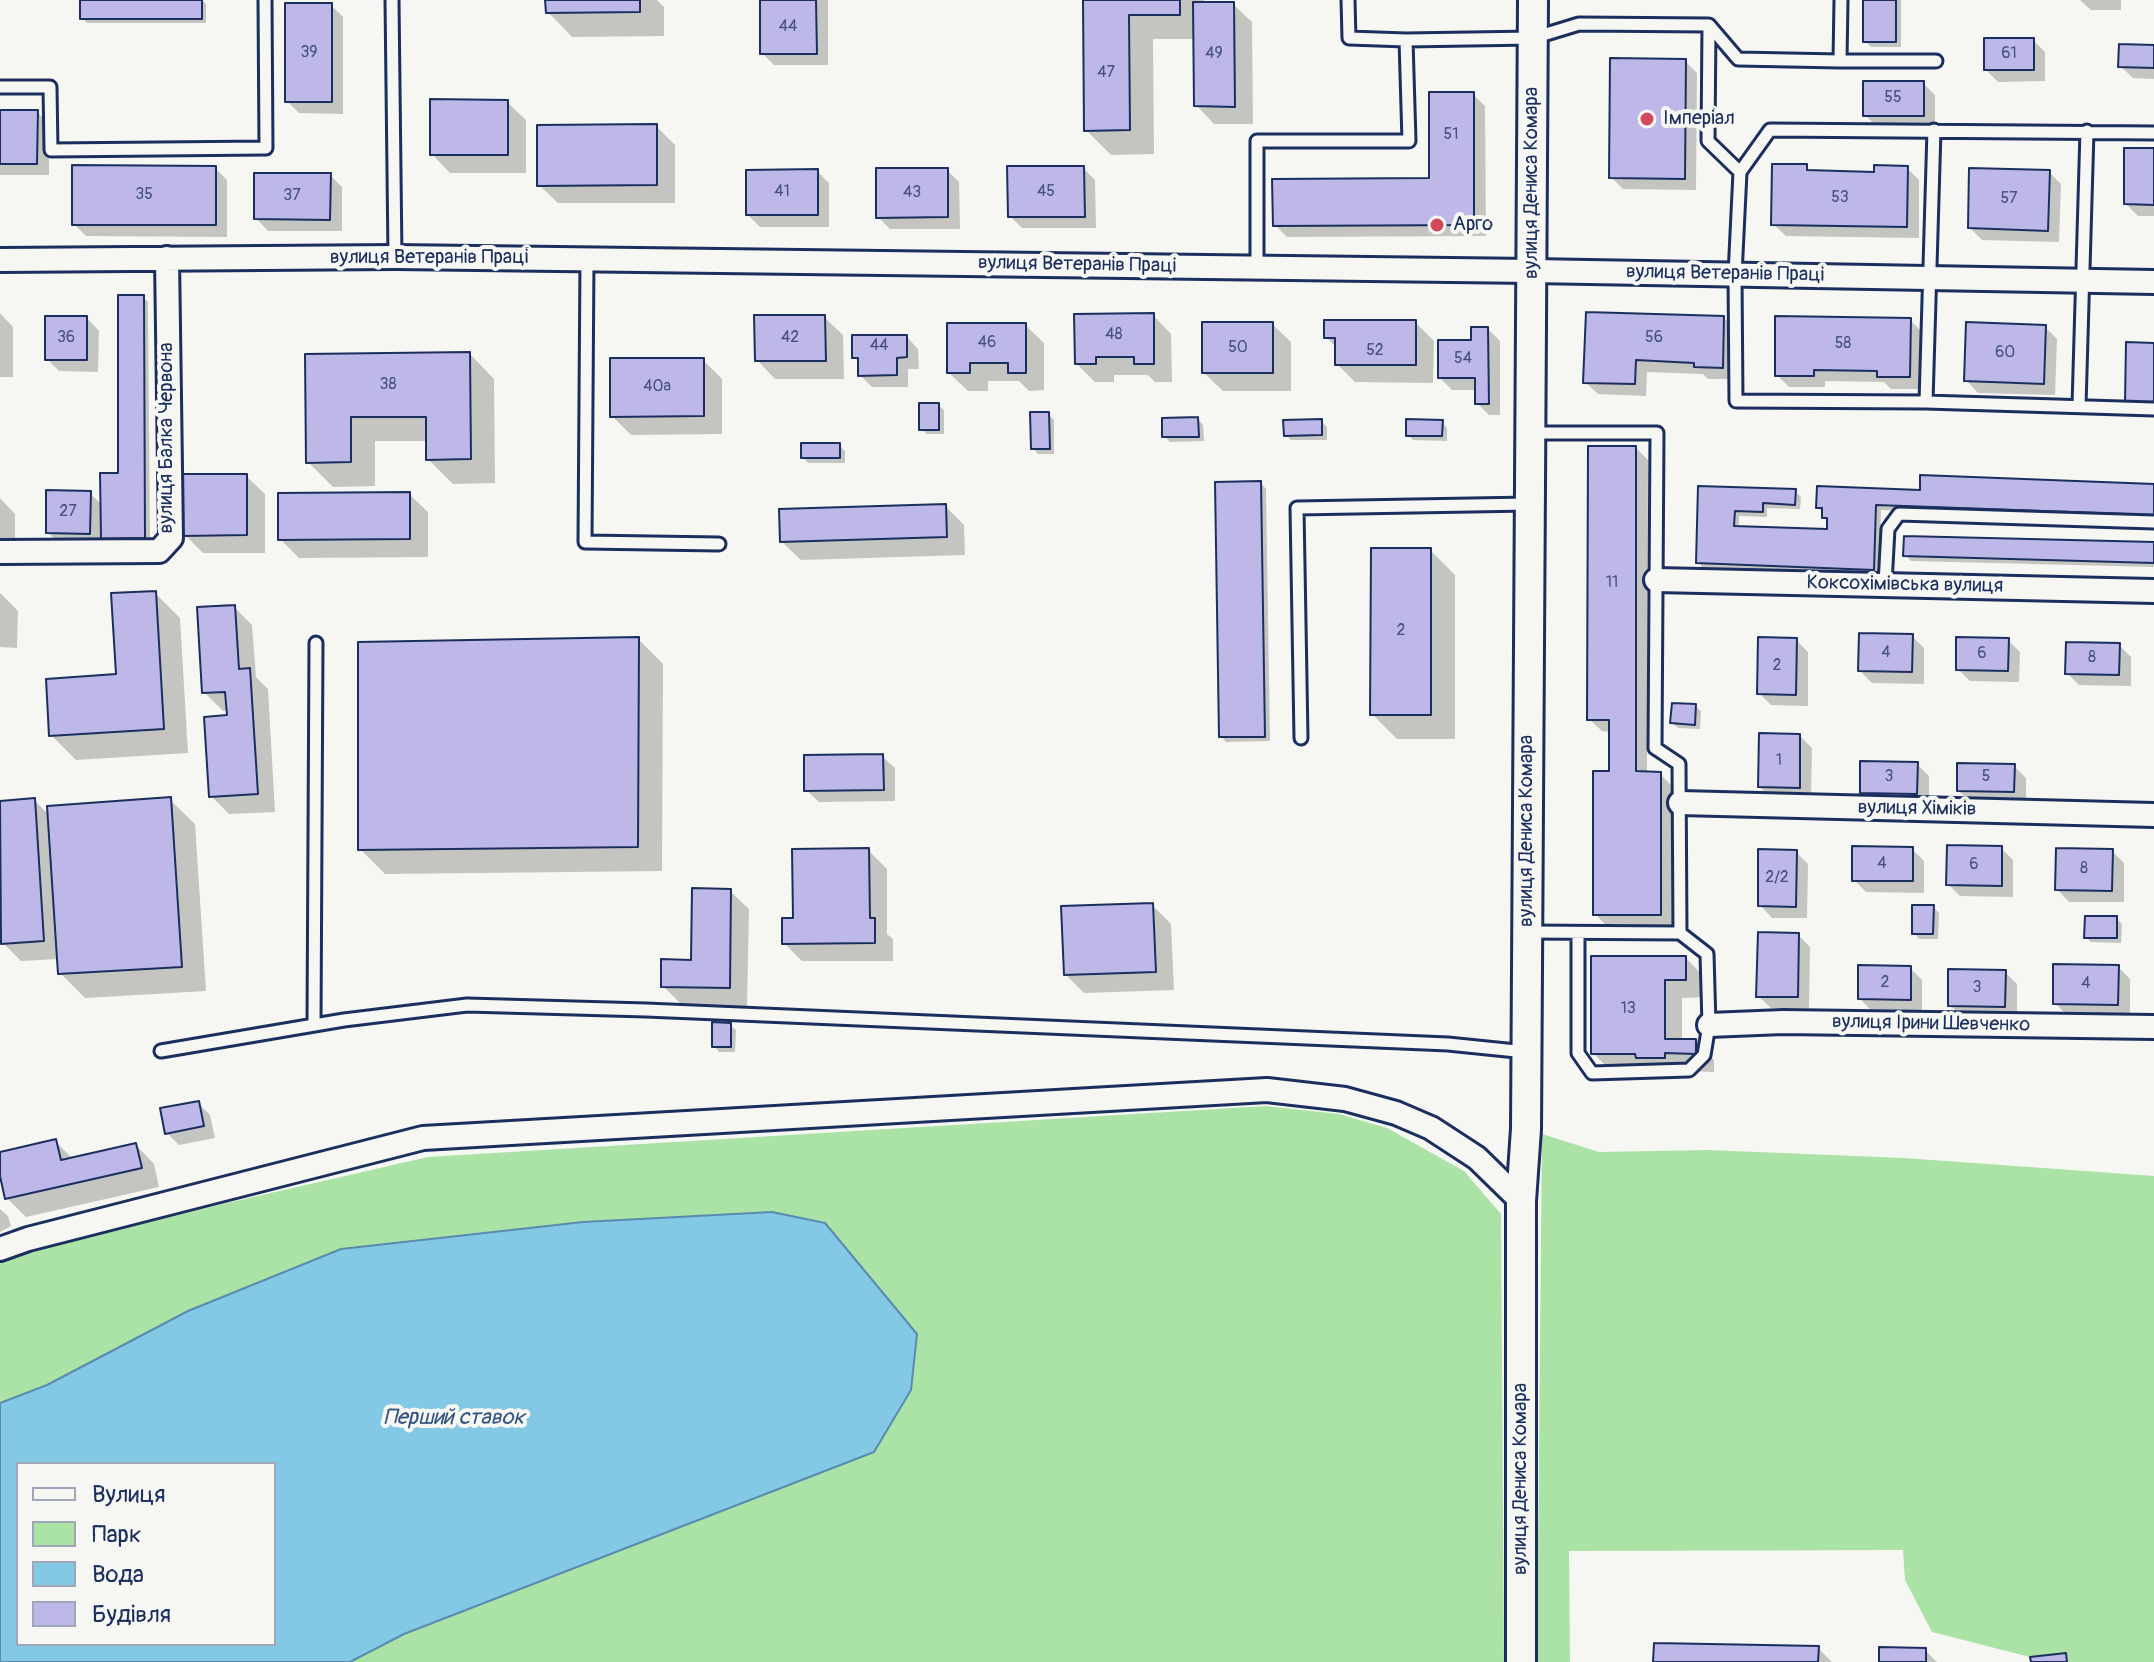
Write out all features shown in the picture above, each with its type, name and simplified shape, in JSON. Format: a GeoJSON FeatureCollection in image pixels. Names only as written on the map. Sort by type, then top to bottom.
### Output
{"type":"FeatureCollection","features":[{"type":"Feature","properties":{"kind":"street","name":"вулиця Дениса Комара"},"geometry":{"type":"LineString","coordinates":[[1521,1662],[1521,1201],[1526,1052],[1533,0]]}},
{"type":"Feature","properties":{"kind":"street","name":"вулиця Ветеранів Праці"},"geometry":{"type":"LineString","coordinates":[[0,260],[395,257],[2154,282]]}},
{"type":"Feature","properties":{"kind":"street","name":"вулиця Балка Червона"},"geometry":{"type":"LineString","coordinates":[[0,552],[159,551],[171,538],[167,258]]}},
{"type":"Feature","properties":{"kind":"street","name":"Коксохімівська вулиця"},"geometry":{"type":"LineString","coordinates":[[1656,580],[2154,591]]}},
{"type":"Feature","properties":{"kind":"street","name":"вулиця Хіміків"},"geometry":{"type":"LineString","coordinates":[[1680,803],[2154,815]]}},
{"type":"Feature","properties":{"kind":"street","name":"вулиця Ірини Шевченко"},"geometry":{"type":"LineString","coordinates":[[1709,1025],[1783,1022],[2154,1027]]}},
{"type":"Feature","properties":{"kind":"street"},"geometry":{"type":"LineString","coordinates":[[0,1249],[28,1239],[423,1138],[1267,1090],[1345,1099],[1396,1113],[1419,1123],[1477,1158],[1521,1201]]}},
{"type":"Feature","properties":{"kind":"lane"},"geometry":{"type":"LineString","coordinates":[[0,87],[50,87],[51,150],[266,148],[265,0]]}},
{"type":"Feature","properties":{"kind":"lane"},"geometry":{"type":"LineString","coordinates":[[392,0],[395,257]]}},
{"type":"Feature","properties":{"kind":"lane"},"geometry":{"type":"LineString","coordinates":[[1348,0],[1349,38],[1533,38],[1579,24],[1709,25],[1738,59],[1936,61]]}},
{"type":"Feature","properties":{"kind":"lane"},"geometry":{"type":"LineString","coordinates":[[1840,61],[1841,0]]}},
{"type":"Feature","properties":{"kind":"lane"},"geometry":{"type":"LineString","coordinates":[[1709,25],[1708,141],[1740,172]]}},
{"type":"Feature","properties":{"kind":"lane"},"geometry":{"type":"LineString","coordinates":[[1257,268],[1257,141],[1409,141],[1406,40]]}},
{"type":"Feature","properties":{"kind":"lane"},"geometry":{"type":"LineString","coordinates":[[2154,133],[1770,130],[1740,172],[1735,275],[1736,401],[1926,402],[2154,409]]}},
{"type":"Feature","properties":{"kind":"lane"},"geometry":{"type":"LineString","coordinates":[[1926,402],[1934,130]]}},
{"type":"Feature","properties":{"kind":"lane"},"geometry":{"type":"LineString","coordinates":[[2079,406],[2087,131]]}},
{"type":"Feature","properties":{"kind":"lane"},"geometry":{"type":"LineString","coordinates":[[587,259],[585,542],[719,544]]}},
{"type":"Feature","properties":{"kind":"lane"},"geometry":{"type":"LineString","coordinates":[[1530,433],[1657,433],[1655,748],[1679,764],[1680,933]]}},
{"type":"Feature","properties":{"kind":"lane"},"geometry":{"type":"LineString","coordinates":[[1301,738],[1297,508],[1529,504]]}},
{"type":"Feature","properties":{"kind":"lane"},"geometry":{"type":"LineString","coordinates":[[1885,584],[1888,529],[1899,514],[2154,522]]}},
{"type":"Feature","properties":{"kind":"lane"},"geometry":{"type":"LineString","coordinates":[[314,1025],[316,643]]}},
{"type":"Feature","properties":{"kind":"lane"},"geometry":{"type":"LineString","coordinates":[[1527,932],[1680,933],[1707,954],[1709,1025],[1704,1055],[1689,1070],[1592,1073],[1578,1053],[1578,933]]}},
{"type":"Feature","properties":{"kind":"lane"},"geometry":{"type":"LineString","coordinates":[[161,1051],[314,1025],[467,1005],[1416,1042],[1526,1052]]}},
{"type":"Feature","properties":{"kind":"green space"},"geometry":{"type":"Polygon","coordinates":[[[1266,1106],[1339,1114],[1387,1128],[1464,1171],[1501,1214],[1504,1662],[350,1662],[404,1634],[772,1212],[583,1222],[341,1249],[188,1311],[47,1385],[0,1403],[0,1262],[227,1203],[428,1157],[1266,1106]]]}},
{"type":"Feature","properties":{"kind":"green space"},"geometry":{"type":"Polygon","coordinates":[[[1542,1134],[1599,1152],[1708,1150],[1904,1158],[2154,1176],[2154,1662],[2067,1662],[2066,1653],[2030,1657],[1932,1632],[1905,1580],[1903,1550],[1569,1551],[1570,1662],[1537,1662],[1542,1134]]]}},
{"type":"Feature","properties":{"kind":"water","name":"Перший ставок"},"geometry":{"type":"Polygon","coordinates":[[[772,1212],[825,1223],[917,1334],[911,1390],[874,1452],[404,1634],[350,1662],[0,1662],[0,1403],[47,1385],[188,1311],[341,1249],[583,1222],[772,1212]]]}},
{"type":"Feature","properties":{"kind":"building"},"geometry":{"type":"Polygon","coordinates":[[[80,0],[202,0],[202,19],[80,19],[80,0]]]}},
{"type":"Feature","properties":{"kind":"building"},"geometry":{"type":"Polygon","coordinates":[[[545,0],[640,0],[640,12],[546,13],[545,0]]]}},
{"type":"Feature","properties":{"kind":"building"},"geometry":{"type":"Polygon","coordinates":[[[760,0],[816,0],[817,54],[760,54],[760,0]]]}},
{"type":"Feature","properties":{"kind":"building"},"geometry":{"type":"Polygon","coordinates":[[[1083,0],[1180,0],[1180,15],[1129,15],[1130,130],[1084,131],[1083,0]]]}},
{"type":"Feature","properties":{"kind":"building"},"geometry":{"type":"Polygon","coordinates":[[[1863,0],[1896,0],[1896,42],[1863,42],[1863,0]]]}},
{"type":"Feature","properties":{"kind":"building"},"geometry":{"type":"Polygon","coordinates":[[[1193,2],[1234,2],[1235,107],[1194,106],[1193,2]]]}},
{"type":"Feature","properties":{"kind":"building"},"geometry":{"type":"Polygon","coordinates":[[[285,3],[332,3],[332,102],[285,102],[285,3]]]}},
{"type":"Feature","properties":{"kind":"building"},"geometry":{"type":"Polygon","coordinates":[[[1984,38],[2034,38],[2034,70],[1984,70],[1984,38]]]}},
{"type":"Feature","properties":{"kind":"building"},"geometry":{"type":"Polygon","coordinates":[[[2119,44],[2154,45],[2154,68],[2118,67],[2119,44]]]}},
{"type":"Feature","properties":{"kind":"building","name":"Імперіал"},"geometry":{"type":"Polygon","coordinates":[[[1610,58],[1686,59],[1685,179],[1609,178],[1610,58]]]}},
{"type":"Feature","properties":{"kind":"building"},"geometry":{"type":"Polygon","coordinates":[[[1863,81],[1924,81],[1924,116],[1863,116],[1863,81]]]}},
{"type":"Feature","properties":{"kind":"building"},"geometry":{"type":"Polygon","coordinates":[[[1429,92],[1474,92],[1474,225],[1273,226],[1272,179],[1429,178],[1429,92]]]}},
{"type":"Feature","properties":{"kind":"building"},"geometry":{"type":"Polygon","coordinates":[[[430,99],[508,100],[508,155],[430,155],[430,99]]]}},
{"type":"Feature","properties":{"kind":"building"},"geometry":{"type":"Polygon","coordinates":[[[0,110],[38,110],[37,164],[0,164],[0,110]]]}},
{"type":"Feature","properties":{"kind":"building"},"geometry":{"type":"Polygon","coordinates":[[[657,124],[657,185],[537,186],[537,125],[657,124]]]}},
{"type":"Feature","properties":{"kind":"building"},"geometry":{"type":"Polygon","coordinates":[[[2124,148],[2154,148],[2154,205],[2124,204],[2124,148]]]}},
{"type":"Feature","properties":{"kind":"building"},"geometry":{"type":"Polygon","coordinates":[[[1772,164],[1807,164],[1807,170],[1874,172],[1874,165],[1908,166],[1907,227],[1771,225],[1772,164]]]}},
{"type":"Feature","properties":{"kind":"building"},"geometry":{"type":"Polygon","coordinates":[[[72,165],[216,166],[216,225],[72,225],[72,165]]]}},
{"type":"Feature","properties":{"kind":"building"},"geometry":{"type":"Polygon","coordinates":[[[1007,166],[1084,166],[1085,217],[1008,217],[1007,166]]]}},
{"type":"Feature","properties":{"kind":"building"},"geometry":{"type":"Polygon","coordinates":[[[876,168],[948,168],[948,217],[876,218],[876,168]]]}},
{"type":"Feature","properties":{"kind":"building"},"geometry":{"type":"Polygon","coordinates":[[[1969,168],[2050,170],[2048,231],[1968,228],[1969,168]]]}},
{"type":"Feature","properties":{"kind":"building"},"geometry":{"type":"Polygon","coordinates":[[[818,169],[818,215],[746,215],[746,170],[818,169]]]}},
{"type":"Feature","properties":{"kind":"building"},"geometry":{"type":"Polygon","coordinates":[[[254,173],[331,173],[330,220],[254,219],[254,173]]]}},
{"type":"Feature","properties":{"kind":"building"},"geometry":{"type":"Polygon","coordinates":[[[118,295],[144,295],[145,538],[101,539],[100,473],[118,473],[118,295]]]}},
{"type":"Feature","properties":{"kind":"building"},"geometry":{"type":"Polygon","coordinates":[[[1586,312],[1724,316],[1723,368],[1636,360],[1635,384],[1583,383],[1586,312]]]}},
{"type":"Feature","properties":{"kind":"building"},"geometry":{"type":"Polygon","coordinates":[[[1154,313],[1154,364],[1134,364],[1134,357],[1096,357],[1096,364],[1075,364],[1074,314],[1154,313]]]}},
{"type":"Feature","properties":{"kind":"building"},"geometry":{"type":"Polygon","coordinates":[[[754,315],[825,315],[826,361],[755,361],[754,315]]]}},
{"type":"Feature","properties":{"kind":"building"},"geometry":{"type":"Polygon","coordinates":[[[45,316],[87,316],[87,360],[45,360],[45,316]]]}},
{"type":"Feature","properties":{"kind":"building"},"geometry":{"type":"Polygon","coordinates":[[[1775,316],[1911,318],[1910,377],[1877,377],[1877,371],[1814,370],[1814,376],[1775,376],[1775,316]]]}},
{"type":"Feature","properties":{"kind":"building"},"geometry":{"type":"Polygon","coordinates":[[[1324,320],[1416,320],[1416,365],[1335,365],[1335,338],[1324,338],[1324,320]]]}},
{"type":"Feature","properties":{"kind":"building"},"geometry":{"type":"Polygon","coordinates":[[[1202,322],[1273,322],[1273,373],[1202,373],[1202,322]]]}},
{"type":"Feature","properties":{"kind":"building"},"geometry":{"type":"Polygon","coordinates":[[[1966,322],[2046,325],[2044,384],[1964,381],[1966,322]]]}},
{"type":"Feature","properties":{"kind":"building"},"geometry":{"type":"Polygon","coordinates":[[[947,323],[1026,323],[1026,373],[1008,373],[1008,363],[970,363],[970,373],[947,373],[947,323]]]}},
{"type":"Feature","properties":{"kind":"building"},"geometry":{"type":"Polygon","coordinates":[[[1471,327],[1488,327],[1489,404],[1475,404],[1475,378],[1438,378],[1438,340],[1471,340],[1471,327]]]}},
{"type":"Feature","properties":{"kind":"building"},"geometry":{"type":"Polygon","coordinates":[[[852,335],[907,335],[907,357],[897,358],[897,375],[858,376],[858,358],[852,358],[852,335]]]}},
{"type":"Feature","properties":{"kind":"building"},"geometry":{"type":"Polygon","coordinates":[[[2126,342],[2154,343],[2154,404],[2125,403],[2126,342]]]}},
{"type":"Feature","properties":{"kind":"building"},"geometry":{"type":"Polygon","coordinates":[[[470,352],[471,459],[426,460],[426,417],[351,417],[351,462],[306,463],[305,354],[470,352]]]}},
{"type":"Feature","properties":{"kind":"building"},"geometry":{"type":"Polygon","coordinates":[[[610,358],[704,358],[704,416],[610,417],[610,358]]]}},
{"type":"Feature","properties":{"kind":"building"},"geometry":{"type":"Polygon","coordinates":[[[919,403],[939,403],[939,430],[919,430],[919,403]]]}},
{"type":"Feature","properties":{"kind":"building"},"geometry":{"type":"Polygon","coordinates":[[[1030,412],[1049,412],[1050,449],[1031,449],[1030,412]]]}},
{"type":"Feature","properties":{"kind":"building"},"geometry":{"type":"Polygon","coordinates":[[[1198,417],[1199,437],[1162,437],[1162,418],[1198,417]]]}},
{"type":"Feature","properties":{"kind":"building"},"geometry":{"type":"Polygon","coordinates":[[[1322,419],[1322,435],[1284,436],[1283,420],[1322,419]]]}},
{"type":"Feature","properties":{"kind":"building"},"geometry":{"type":"Polygon","coordinates":[[[1406,419],[1443,420],[1442,436],[1406,436],[1406,419]]]}},
{"type":"Feature","properties":{"kind":"building"},"geometry":{"type":"Polygon","coordinates":[[[801,443],[840,443],[840,458],[801,458],[801,443]]]}},
{"type":"Feature","properties":{"kind":"building"},"geometry":{"type":"Polygon","coordinates":[[[1588,446],[1636,446],[1636,771],[1661,772],[1661,915],[1593,915],[1593,771],[1609,771],[1609,720],[1587,720],[1588,446]]]}},
{"type":"Feature","properties":{"kind":"building"},"geometry":{"type":"Polygon","coordinates":[[[182,474],[247,474],[247,535],[183,536],[182,474]]]}},
{"type":"Feature","properties":{"kind":"building"},"geometry":{"type":"Polygon","coordinates":[[[1920,475],[2154,484],[2154,515],[1876,505],[1874,570],[1696,563],[1698,486],[1796,489],[1795,505],[1763,503],[1763,512],[1735,511],[1734,526],[1827,529],[1827,518],[1822,518],[1822,508],[1816,508],[1817,486],[1920,490],[1920,475]]]}},
{"type":"Feature","properties":{"kind":"building"},"geometry":{"type":"Polygon","coordinates":[[[1261,481],[1265,737],[1219,737],[1215,482],[1261,481]]]}},
{"type":"Feature","properties":{"kind":"building"},"geometry":{"type":"Polygon","coordinates":[[[46,490],[91,491],[90,534],[46,533],[46,490]]]}},
{"type":"Feature","properties":{"kind":"building"},"geometry":{"type":"Polygon","coordinates":[[[410,492],[410,539],[278,540],[278,493],[410,492]]]}},
{"type":"Feature","properties":{"kind":"building"},"geometry":{"type":"Polygon","coordinates":[[[946,504],[947,537],[780,542],[779,509],[946,504]]]}},
{"type":"Feature","properties":{"kind":"building"},"geometry":{"type":"Polygon","coordinates":[[[1904,536],[2154,542],[2154,563],[1903,556],[1904,536]]]}},
{"type":"Feature","properties":{"kind":"building"},"geometry":{"type":"Polygon","coordinates":[[[1371,548],[1431,548],[1431,715],[1370,715],[1371,548]]]}},
{"type":"Feature","properties":{"kind":"building"},"geometry":{"type":"Polygon","coordinates":[[[156,591],[164,729],[49,736],[46,679],[116,674],[111,593],[156,591]]]}},
{"type":"Feature","properties":{"kind":"building"},"geometry":{"type":"Polygon","coordinates":[[[235,605],[239,669],[250,668],[258,794],[209,797],[204,717],[227,715],[225,692],[202,693],[197,607],[235,605]]]}},
{"type":"Feature","properties":{"kind":"building"},"geometry":{"type":"Polygon","coordinates":[[[1859,633],[1913,634],[1912,672],[1858,671],[1859,633]]]}},
{"type":"Feature","properties":{"kind":"building"},"geometry":{"type":"Polygon","coordinates":[[[639,637],[638,847],[358,850],[358,642],[639,637]]]}},
{"type":"Feature","properties":{"kind":"building"},"geometry":{"type":"Polygon","coordinates":[[[1758,637],[1797,638],[1796,695],[1757,694],[1758,637]]]}},
{"type":"Feature","properties":{"kind":"building"},"geometry":{"type":"Polygon","coordinates":[[[1956,637],[2009,638],[2008,671],[1956,670],[1956,637]]]}},
{"type":"Feature","properties":{"kind":"building"},"geometry":{"type":"Polygon","coordinates":[[[2066,642],[2120,643],[2119,675],[2065,674],[2066,642]]]}},
{"type":"Feature","properties":{"kind":"building"},"geometry":{"type":"Polygon","coordinates":[[[1672,703],[1696,704],[1695,725],[1670,723],[1672,703]]]}},
{"type":"Feature","properties":{"kind":"building"},"geometry":{"type":"Polygon","coordinates":[[[1759,733],[1800,734],[1800,788],[1758,787],[1759,733]]]}},
{"type":"Feature","properties":{"kind":"building"},"geometry":{"type":"Polygon","coordinates":[[[883,754],[884,790],[804,791],[804,755],[883,754]]]}},
{"type":"Feature","properties":{"kind":"building"},"geometry":{"type":"Polygon","coordinates":[[[1860,761],[1918,762],[1917,794],[1860,793],[1860,761]]]}},
{"type":"Feature","properties":{"kind":"building"},"geometry":{"type":"Polygon","coordinates":[[[1957,763],[2015,764],[2014,792],[1957,791],[1957,763]]]}},
{"type":"Feature","properties":{"kind":"building"},"geometry":{"type":"Polygon","coordinates":[[[171,797],[182,967],[58,974],[47,806],[171,797]]]}},
{"type":"Feature","properties":{"kind":"building"},"geometry":{"type":"Polygon","coordinates":[[[35,798],[44,941],[1,944],[0,801],[35,798]]]}},
{"type":"Feature","properties":{"kind":"building"},"geometry":{"type":"Polygon","coordinates":[[[1947,845],[2002,846],[2002,886],[1946,885],[1947,845]]]}},
{"type":"Feature","properties":{"kind":"building"},"geometry":{"type":"Polygon","coordinates":[[[1852,846],[1913,847],[1913,881],[1852,881],[1852,846]]]}},
{"type":"Feature","properties":{"kind":"building"},"geometry":{"type":"Polygon","coordinates":[[[869,848],[870,918],[875,918],[875,943],[782,944],[782,918],[793,918],[792,849],[869,848]]]}},
{"type":"Feature","properties":{"kind":"building"},"geometry":{"type":"Polygon","coordinates":[[[2056,848],[2113,849],[2112,891],[2055,890],[2056,848]]]}},
{"type":"Feature","properties":{"kind":"building"},"geometry":{"type":"Polygon","coordinates":[[[1758,849],[1797,850],[1796,907],[1758,906],[1758,849]]]}},
{"type":"Feature","properties":{"kind":"building"},"geometry":{"type":"Polygon","coordinates":[[[692,888],[731,889],[730,988],[661,987],[661,959],[691,960],[692,888]]]}},
{"type":"Feature","properties":{"kind":"building"},"geometry":{"type":"Polygon","coordinates":[[[1153,903],[1156,972],[1064,975],[1061,906],[1153,903]]]}},
{"type":"Feature","properties":{"kind":"building"},"geometry":{"type":"Polygon","coordinates":[[[1912,905],[1934,905],[1933,934],[1912,934],[1912,905]]]}},
{"type":"Feature","properties":{"kind":"building"},"geometry":{"type":"Polygon","coordinates":[[[2085,916],[2117,916],[2117,938],[2084,938],[2085,916]]]}},
{"type":"Feature","properties":{"kind":"building"},"geometry":{"type":"Polygon","coordinates":[[[1758,932],[1799,933],[1798,997],[1756,997],[1758,932]]]}},
{"type":"Feature","properties":{"kind":"building"},"geometry":{"type":"Polygon","coordinates":[[[1591,956],[1686,956],[1686,980],[1665,980],[1665,1039],[1696,1039],[1696,1054],[1665,1053],[1665,1058],[1636,1058],[1635,1054],[1591,1054],[1591,956]]]}},
{"type":"Feature","properties":{"kind":"building"},"geometry":{"type":"Polygon","coordinates":[[[2053,964],[2119,965],[2118,1005],[2053,1004],[2053,964]]]}},
{"type":"Feature","properties":{"kind":"building"},"geometry":{"type":"Polygon","coordinates":[[[1858,965],[1911,966],[1911,1000],[1858,999],[1858,965]]]}},
{"type":"Feature","properties":{"kind":"building"},"geometry":{"type":"Polygon","coordinates":[[[1948,969],[2006,970],[2005,1007],[1948,1006],[1948,969]]]}},
{"type":"Feature","properties":{"kind":"building"},"geometry":{"type":"Polygon","coordinates":[[[712,1022],[731,1023],[731,1047],[712,1047],[712,1022]]]}},
{"type":"Feature","properties":{"kind":"building"},"geometry":{"type":"Polygon","coordinates":[[[199,1101],[204,1126],[165,1134],[160,1108],[199,1101]]]}},
{"type":"Feature","properties":{"kind":"building"},"geometry":{"type":"Polygon","coordinates":[[[56,1139],[61,1160],[136,1143],[142,1168],[5,1199],[0,1176],[0,1152],[56,1139]]]}},
{"type":"Feature","properties":{"kind":"building"},"geometry":{"type":"Polygon","coordinates":[[[1654,1643],[1819,1646],[1818,1662],[1653,1662],[1654,1643]]]}},
{"type":"Feature","properties":{"kind":"building"},"geometry":{"type":"Polygon","coordinates":[[[1879,1647],[1926,1648],[1926,1662],[1879,1662],[1879,1647]]]}},
{"type":"Feature","properties":{"kind":"building"},"geometry":{"type":"Polygon","coordinates":[[[2066,1653],[2067,1662],[2031,1662],[2030,1657],[2066,1653]]]}},
{"type":"Feature","properties":{"kind":"place","name":"Імперіал"},"geometry":{"type":"Point","coordinates":[1647,119]}},
{"type":"Feature","properties":{"kind":"place","name":"Арго"},"geometry":{"type":"Point","coordinates":[1437,225]}}]}
